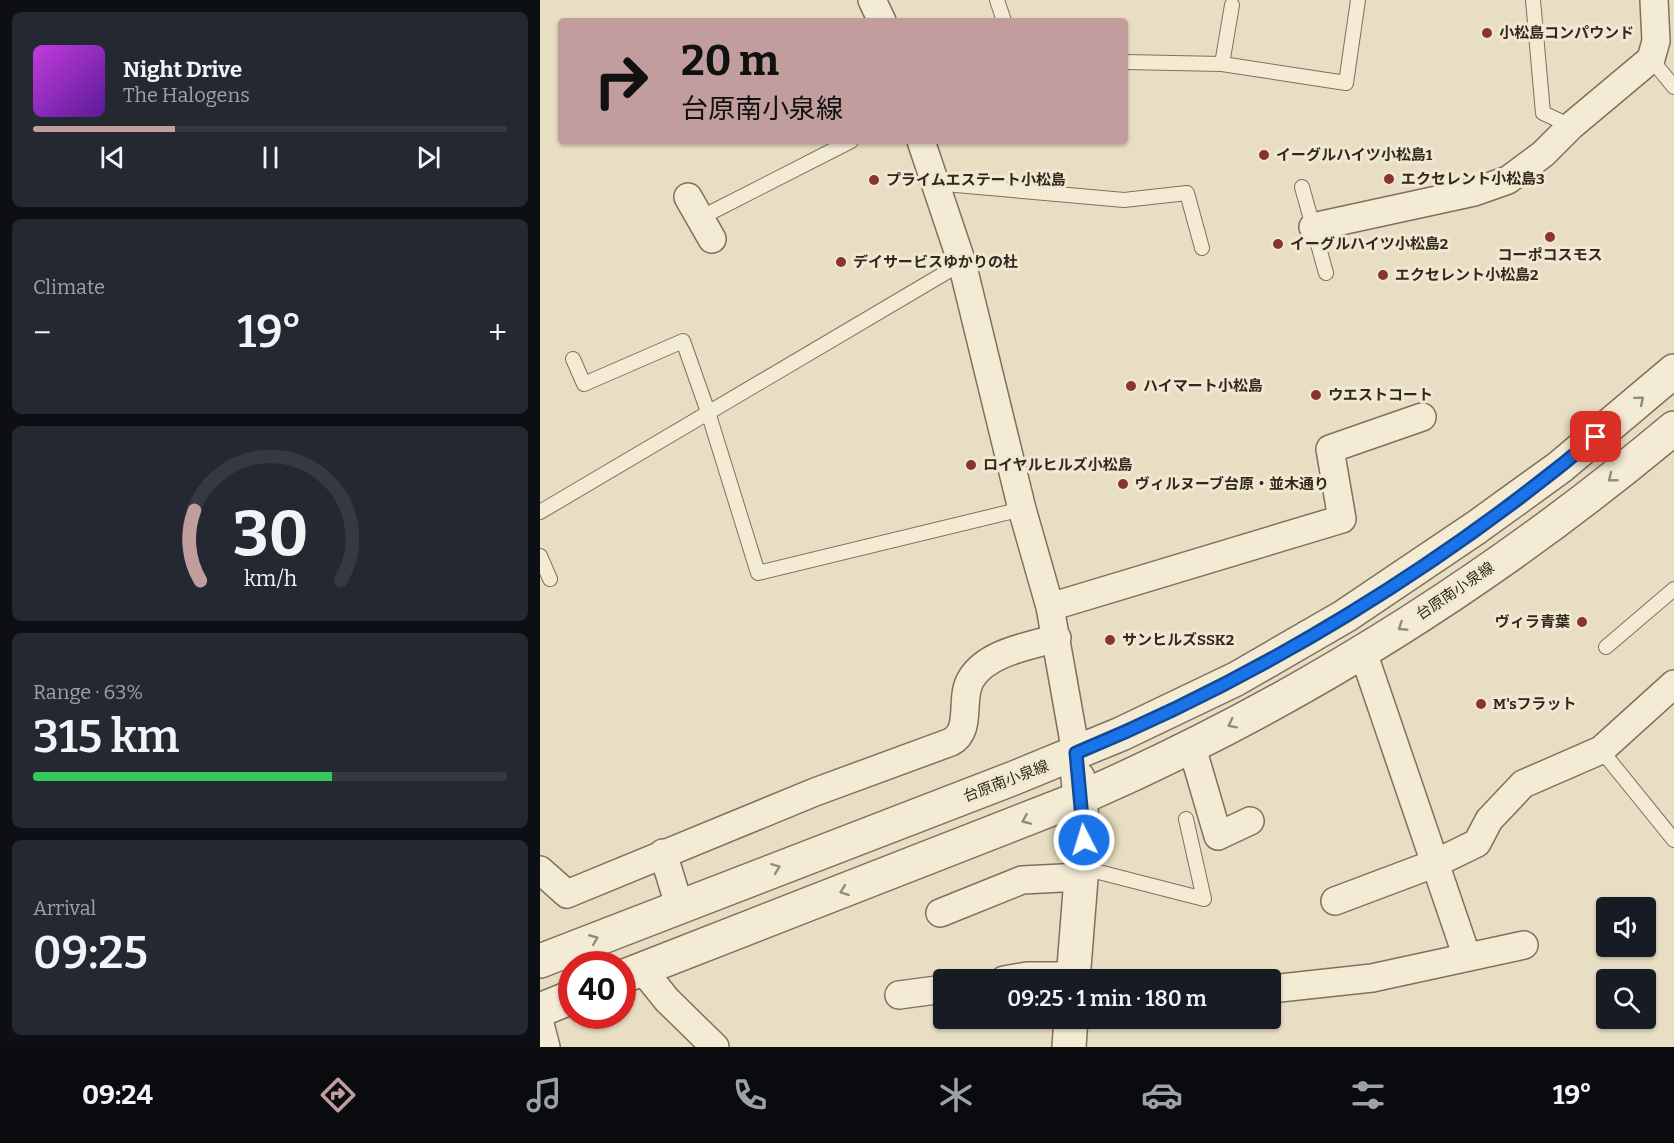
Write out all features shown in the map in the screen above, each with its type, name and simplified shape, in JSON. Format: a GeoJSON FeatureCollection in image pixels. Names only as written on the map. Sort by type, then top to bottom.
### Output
{"type":"FeatureCollection","features":[{"type":"Feature","properties":{"kind":"street"},"geometry":{"type":"LineString","coordinates":[[872,0],[881,18]]}},
{"type":"Feature","properties":{"kind":"street"},"geometry":{"type":"LineString","coordinates":[[1313,227],[1474,192],[1509,180],[1543,154],[1571,126],[1652,59],[1656,41],[1654,0]]}},
{"type":"Feature","properties":{"kind":"street"},"geometry":{"type":"LineString","coordinates":[[922,144],[933,183],[962,263],[1022,508],[1057,638],[1076,753],[1080,798],[1082,872],[1075,969]]}},
{"type":"Feature","properties":{"kind":"street","name":"台原南小泉線"},"geometry":{"type":"LineString","coordinates":[[540,961],[679,905],[1076,753],[1236,679],[1345,616],[1477,527],[1560,467],[1674,370]]}},
{"type":"Feature","properties":{"kind":"street"},"geometry":{"type":"LineString","coordinates":[[1050,607],[1342,519],[1330,449],[1422,417]]}},
{"type":"Feature","properties":{"kind":"street","name":"台原南小泉線"},"geometry":{"type":"LineString","coordinates":[[636,971],[1129,777],[1364,652],[1474,579],[1585,500],[1674,428]]}},
{"type":"Feature","properties":{"kind":"street"},"geometry":{"type":"LineString","coordinates":[[1560,467],[1585,500]]}},
{"type":"Feature","properties":{"kind":"street"},"geometry":{"type":"LineString","coordinates":[[540,870],[567,894],[663,853],[956,739],[964,724],[966,695],[971,679],[983,666],[997,657],[1057,638]]}},
{"type":"Feature","properties":{"kind":"street"},"geometry":{"type":"LineString","coordinates":[[1364,652],[1467,957]]}},
{"type":"Feature","properties":{"kind":"street"},"geometry":{"type":"LineString","coordinates":[[1335,901],[1436,863],[1477,843],[1489,820],[1523,784],[1601,750],[1674,684]]}},
{"type":"Feature","properties":{"kind":"street"},"geometry":{"type":"LineString","coordinates":[[1191,744],[1218,836],[1250,821]]}},
{"type":"Feature","properties":{"kind":"street"},"geometry":{"type":"LineString","coordinates":[[663,853],[679,905]]}},
{"type":"Feature","properties":{"kind":"street"},"geometry":{"type":"LineString","coordinates":[[940,913],[1022,880],[1082,872]]}},
{"type":"Feature","properties":{"kind":"street"},"geometry":{"type":"LineString","coordinates":[[1281,988],[1372,978],[1524,945]]}},
{"type":"Feature","properties":{"kind":"street"},"geometry":{"type":"LineString","coordinates":[[636,976],[673,1006],[715,1047]]}},
{"type":"Feature","properties":{"kind":"street"},"geometry":{"type":"LineString","coordinates":[[899,995],[933,990]]}},
{"type":"Feature","properties":{"kind":"street"},"geometry":{"type":"LineString","coordinates":[[540,1010],[558,1003]]}},
{"type":"Feature","properties":{"kind":"street"},"geometry":{"type":"LineString","coordinates":[[540,1024],[546,1047]]}},
{"type":"Feature","properties":{"kind":"street"},"geometry":{"type":"LineString","coordinates":[[1069,1047],[1070,1029]]}},
{"type":"Feature","properties":{"kind":"lane"},"geometry":{"type":"LineString","coordinates":[[997,0],[1003,18]]}},
{"type":"Feature","properties":{"kind":"lane"},"geometry":{"type":"LineString","coordinates":[[1128,62],[1222,64],[1346,83],[1358,0]]}},
{"type":"Feature","properties":{"kind":"lane"},"geometry":{"type":"LineString","coordinates":[[1533,0],[1543,112],[1571,126]]}},
{"type":"Feature","properties":{"kind":"lane"},"geometry":{"type":"LineString","coordinates":[[1222,64],[1232,4]]}},
{"type":"Feature","properties":{"kind":"lane"},"geometry":{"type":"LineString","coordinates":[[1652,59],[1674,87]]}},
{"type":"Feature","properties":{"kind":"lane"},"geometry":{"type":"LineString","coordinates":[[700,218],[845,144]]}},
{"type":"Feature","properties":{"kind":"lane"},"geometry":{"type":"LineString","coordinates":[[933,183],[1124,201],[1187,193],[1202,248]]}},
{"type":"Feature","properties":{"kind":"lane"},"geometry":{"type":"LineString","coordinates":[[1302,187],[1326,273]]}},
{"type":"Feature","properties":{"kind":"lane"},"geometry":{"type":"LineString","coordinates":[[540,512],[962,263]]}},
{"type":"Feature","properties":{"kind":"lane"},"geometry":{"type":"LineString","coordinates":[[573,359],[584,384],[683,341],[708,412],[758,573],[1022,508]]}},
{"type":"Feature","properties":{"kind":"lane"},"geometry":{"type":"LineString","coordinates":[[540,556],[550,579]]}},
{"type":"Feature","properties":{"kind":"lane"},"geometry":{"type":"LineString","coordinates":[[1606,647],[1674,589]]}},
{"type":"Feature","properties":{"kind":"lane"},"geometry":{"type":"LineString","coordinates":[[1601,750],[1674,840]]}},
{"type":"Feature","properties":{"kind":"lane"},"geometry":{"type":"LineString","coordinates":[[1082,872],[1204,898],[1186,819]]}},
{"type":"Feature","properties":{"kind":"place","name":"小松島コンパウンド"},"geometry":{"type":"Point","coordinates":[1487,33]}},
{"type":"Feature","properties":{"kind":"place","name":"イーグルハイツ小松島1"},"geometry":{"type":"Point","coordinates":[1264,155]}},
{"type":"Feature","properties":{"kind":"place","name":"エクセレント小松島3"},"geometry":{"type":"Point","coordinates":[1389,179]}},
{"type":"Feature","properties":{"kind":"place","name":"プライムエステート小松島"},"geometry":{"type":"Point","coordinates":[874,180]}},
{"type":"Feature","properties":{"kind":"place","name":"コーポコスモス"},"geometry":{"type":"Point","coordinates":[1550,237]}},
{"type":"Feature","properties":{"kind":"place","name":"イーグルハイツ小松島2"},"geometry":{"type":"Point","coordinates":[1278,244]}},
{"type":"Feature","properties":{"kind":"place","name":"デイサービスゆかりの杜"},"geometry":{"type":"Point","coordinates":[841,262]}},
{"type":"Feature","properties":{"kind":"place","name":"エクセレント小松島2"},"geometry":{"type":"Point","coordinates":[1383,275]}},
{"type":"Feature","properties":{"kind":"place","name":"ハイマート小松島"},"geometry":{"type":"Point","coordinates":[1131,386]}},
{"type":"Feature","properties":{"kind":"place","name":"ウエストコート"},"geometry":{"type":"Point","coordinates":[1316,395]}},
{"type":"Feature","properties":{"kind":"place","name":"ロイヤルヒルズ小松島"},"geometry":{"type":"Point","coordinates":[971,465]}},
{"type":"Feature","properties":{"kind":"place","name":"ヴィルヌーブ台原・並木通り"},"geometry":{"type":"Point","coordinates":[1123,484]}},
{"type":"Feature","properties":{"kind":"place","name":"ヴィラ青葉"},"geometry":{"type":"Point","coordinates":[1582,622]}},
{"type":"Feature","properties":{"kind":"place","name":"サンヒルズSSK2"},"geometry":{"type":"Point","coordinates":[1110,640]}},
{"type":"Feature","properties":{"kind":"place","name":"M'sフラット"},"geometry":{"type":"Point","coordinates":[1481,704]}},
{"type":"Feature","properties":{"kind":"route"},"geometry":{"type":"LineString","coordinates":[[1084,840],[1076,753],[1236,679],[1345,616],[1477,527],[1560,467],[1596,437]]}}]}
